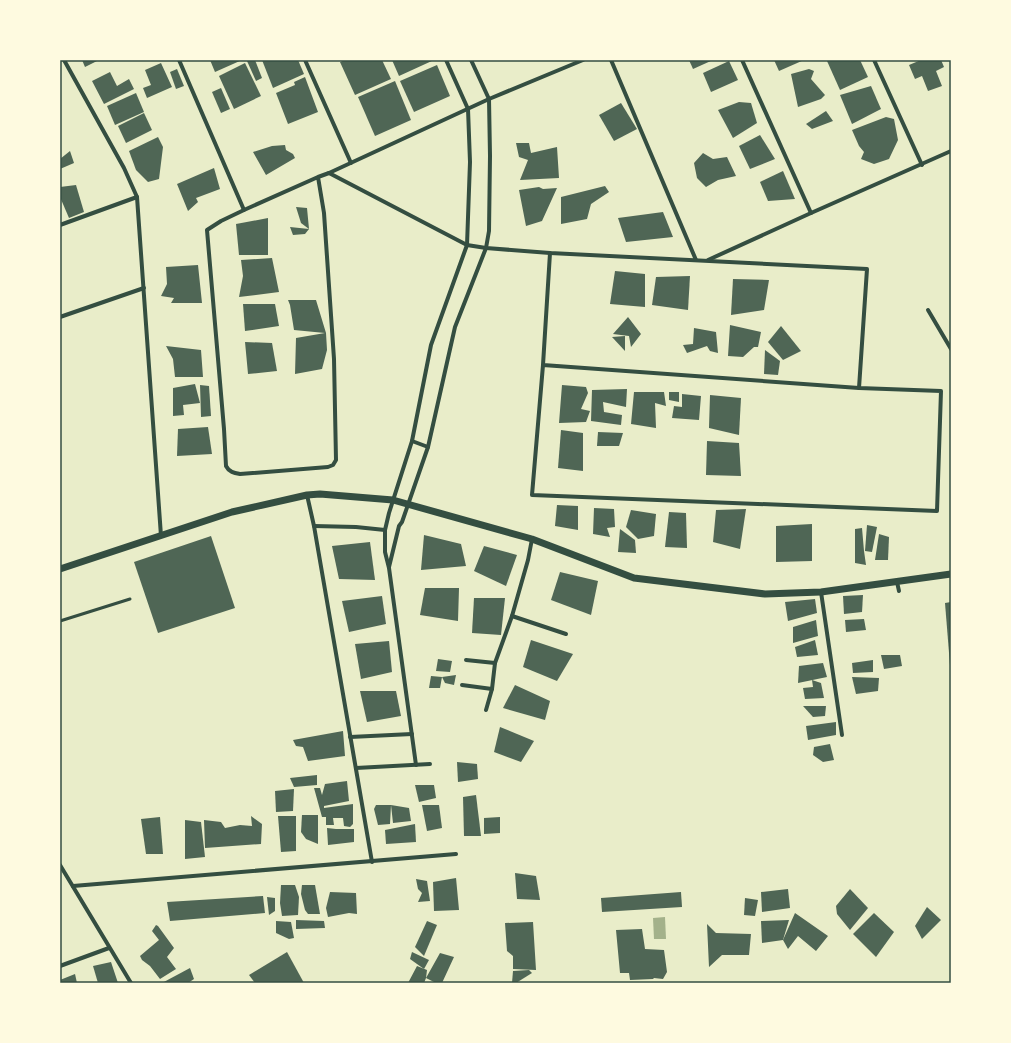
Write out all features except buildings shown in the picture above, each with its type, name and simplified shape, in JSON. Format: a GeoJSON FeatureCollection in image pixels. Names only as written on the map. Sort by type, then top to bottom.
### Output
{"type":"FeatureCollection","features":[{"type":"Feature","properties":{"kind":"street"},"geometry":{"type":"LineString","coordinates":[[64,60],[124,168],[137,198],[161,536]]}},
{"type":"Feature","properties":{"kind":"street"},"geometry":{"type":"LineString","coordinates":[[179,60],[244,210]]}},
{"type":"Feature","properties":{"kind":"street"},"geometry":{"type":"LineString","coordinates":[[305,60],[351,163]]}},
{"type":"Feature","properties":{"kind":"street"},"geometry":{"type":"LineString","coordinates":[[416,765],[389,568],[385,552],[385,530],[388,513],[412,441],[431,345],[467,245],[470,162],[468,109],[446,60]]}},
{"type":"Feature","properties":{"kind":"street"},"geometry":{"type":"LineString","coordinates":[[389,568],[399,526],[402,522],[428,447],[455,327],[486,248],[489,231],[489,100],[472,60]]}},
{"type":"Feature","properties":{"kind":"street"},"geometry":{"type":"LineString","coordinates":[[318,177],[324,213],[334,359],[336,460],[333,465],[328,467],[240,474],[233,473],[228,470],[226,466],[207,230],[221,221],[244,210],[318,177],[329,173],[468,109],[583,60]]}},
{"type":"Feature","properties":{"kind":"street"},"geometry":{"type":"LineString","coordinates":[[611,60],[696,260]]}},
{"type":"Feature","properties":{"kind":"street"},"geometry":{"type":"LineString","coordinates":[[742,60],[811,213]]}},
{"type":"Feature","properties":{"kind":"street"},"geometry":{"type":"LineString","coordinates":[[874,60],[922,165]]}},
{"type":"Feature","properties":{"kind":"street"},"geometry":{"type":"LineString","coordinates":[[708,260],[951,152]]}},
{"type":"Feature","properties":{"kind":"street"},"geometry":{"type":"LineString","coordinates":[[329,173],[467,245],[550,253],[867,269],[859,388]]}},
{"type":"Feature","properties":{"kind":"street"},"geometry":{"type":"LineString","coordinates":[[60,225],[137,198]]}},
{"type":"Feature","properties":{"kind":"street"},"geometry":{"type":"LineString","coordinates":[[543,366],[859,388],[941,391],[937,511],[532,495],[543,366],[550,253]]}},
{"type":"Feature","properties":{"kind":"street"},"geometry":{"type":"LineString","coordinates":[[60,317],[144,288]]}},
{"type":"Feature","properties":{"kind":"street"},"geometry":{"type":"LineString","coordinates":[[928,310],[951,349]]}},
{"type":"Feature","properties":{"kind":"street"},"geometry":{"type":"LineString","coordinates":[[412,441],[428,447]]}},
{"type":"Feature","properties":{"kind":"street"},"geometry":{"type":"LineString","coordinates":[[60,569],[232,512],[307,495],[320,494],[393,500],[408,504],[532,539],[634,578],[765,594],[821,592],[951,574]]}},
{"type":"Feature","properties":{"kind":"street"},"geometry":{"type":"LineString","coordinates":[[307,495],[314,526],[372,862]]}},
{"type":"Feature","properties":{"kind":"street"},"geometry":{"type":"LineString","coordinates":[[314,526],[356,527],[385,530]]}},
{"type":"Feature","properties":{"kind":"street"},"geometry":{"type":"LineString","coordinates":[[486,710],[492,689],[495,663],[512,616],[528,560],[532,539]]}},
{"type":"Feature","properties":{"kind":"street"},"geometry":{"type":"LineString","coordinates":[[897,582],[899,591]]}},
{"type":"Feature","properties":{"kind":"street"},"geometry":{"type":"LineString","coordinates":[[821,592],[842,735]]}},
{"type":"Feature","properties":{"kind":"street"},"geometry":{"type":"LineString","coordinates":[[512,616],[566,634]]}},
{"type":"Feature","properties":{"kind":"street"},"geometry":{"type":"LineString","coordinates":[[466,660],[495,663]]}},
{"type":"Feature","properties":{"kind":"street"},"geometry":{"type":"LineString","coordinates":[[462,685],[492,689]]}},
{"type":"Feature","properties":{"kind":"street"},"geometry":{"type":"LineString","coordinates":[[350,737],[412,734]]}},
{"type":"Feature","properties":{"kind":"street"},"geometry":{"type":"LineString","coordinates":[[356,768],[430,764]]}},
{"type":"Feature","properties":{"kind":"street"},"geometry":{"type":"LineString","coordinates":[[73,886],[456,854]]}},
{"type":"Feature","properties":{"kind":"street"},"geometry":{"type":"LineString","coordinates":[[60,865],[131,983]]}},
{"type":"Feature","properties":{"kind":"street"},"geometry":{"type":"LineString","coordinates":[[60,966],[109,948]]}},
{"type":"Feature","properties":{"kind":"lane"},"geometry":{"type":"LineString","coordinates":[[60,621],[130,599]]}},
{"type":"Feature","properties":{"kind":"shaded area"},"geometry":{"type":"Polygon","coordinates":[[[665,917],[666,939],[654,939],[653,918],[665,917]]]}}]}
